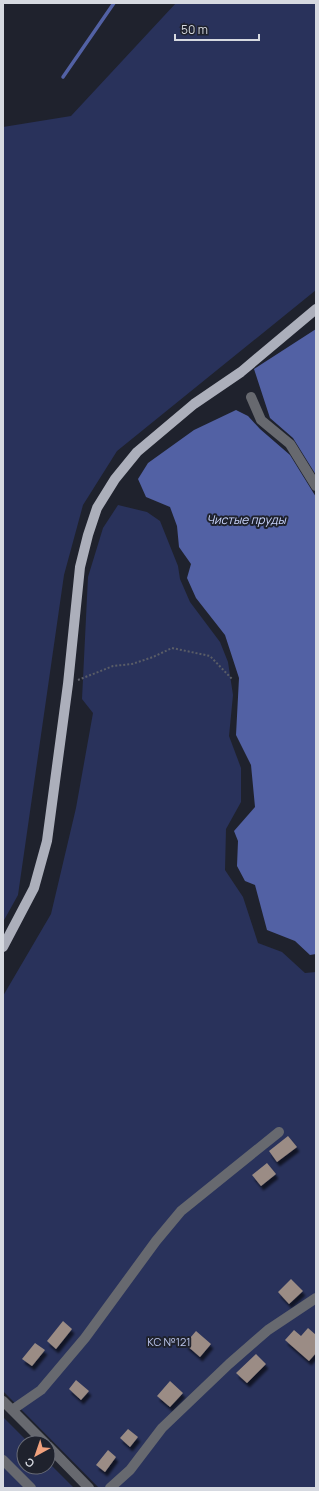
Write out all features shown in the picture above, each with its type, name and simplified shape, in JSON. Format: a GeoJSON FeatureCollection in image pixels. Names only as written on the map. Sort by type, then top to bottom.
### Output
{"type":"FeatureCollection","features":[{"type":"Feature","properties":{"kind":"main road"},"geometry":{"type":"LineString","coordinates":[[3,947],[34,888],[47,841],[68,684],[80,567],[97,508],[115,479],[137,452],[194,404],[241,372],[316,309]]}},
{"type":"Feature","properties":{"kind":"street"},"geometry":{"type":"LineString","coordinates":[[251,397],[261,420],[290,444],[316,486]]}},
{"type":"Feature","properties":{"kind":"street"},"geometry":{"type":"LineString","coordinates":[[12,1410],[41,1390],[85,1338],[156,1241],[181,1211],[280,1132]]}},
{"type":"Feature","properties":{"kind":"street"},"geometry":{"type":"LineString","coordinates":[[110,1488],[130,1470],[162,1428],[229,1364],[268,1330],[316,1298]]}},
{"type":"Feature","properties":{"kind":"street"},"geometry":{"type":"LineString","coordinates":[[3,1401],[37,1435]]}},
{"type":"Feature","properties":{"kind":"street"},"geometry":{"type":"LineString","coordinates":[[56,1454],[89,1488]]}},
{"type":"Feature","properties":{"kind":"street"},"geometry":{"type":"LineString","coordinates":[[4,1462],[32,1488]]}},
{"type":"Feature","properties":{"kind":"path"},"geometry":{"type":"LineString","coordinates":[[68,684],[113,666],[132,664],[153,657],[172,648],[210,656],[232,679]]}},
{"type":"Feature","properties":{"kind":"green space"},"geometry":{"type":"Polygon","coordinates":[[[176,3],[316,3],[316,290],[117,451],[83,505],[64,575],[18,895],[3,922],[3,127],[71,116],[176,3]]]}},
{"type":"Feature","properties":{"kind":"green space","name":"КС №121"},"geometry":{"type":"Polygon","coordinates":[[[118,505],[147,512],[160,521],[178,566],[180,579],[190,602],[220,642],[228,662],[233,695],[229,736],[241,768],[241,802],[226,829],[225,870],[243,897],[258,943],[282,952],[305,973],[316,972],[316,1488],[99,1488],[56,1445],[56,1435],[47,1435],[3,1391],[3,996],[51,914],[76,808],[93,713],[82,699],[88,577],[103,528],[118,505]]]}},
{"type":"Feature","properties":{"kind":"green space"},"geometry":{"type":"Polygon","coordinates":[[[3,1417],[21,1435],[16,1435],[16,1475],[56,1475],[56,1470],[74,1488],[3,1488],[3,1417]]]}},
{"type":"Feature","properties":{"kind":"water"},"geometry":{"type":"Polygon","coordinates":[[[316,329],[316,475],[293,438],[270,418],[254,369],[316,329]]]}},
{"type":"Feature","properties":{"kind":"water","name":"Чистые пруды"},"geometry":{"type":"Polygon","coordinates":[[[236,410],[248,416],[260,429],[290,455],[316,497],[316,954],[310,955],[295,941],[267,930],[255,885],[245,881],[237,866],[238,841],[234,831],[255,807],[251,765],[236,735],[239,678],[225,635],[196,598],[187,578],[191,564],[179,547],[177,526],[170,507],[146,497],[138,479],[148,463],[194,430],[236,410]]]}},
{"type":"Feature","properties":{"kind":"building"},"geometry":{"type":"Polygon","coordinates":[[[288,1136],[297,1147],[277,1162],[269,1151],[288,1136]]]}},
{"type":"Feature","properties":{"kind":"building"},"geometry":{"type":"Polygon","coordinates":[[[267,1163],[276,1174],[261,1186],[252,1175],[267,1163]]]}},
{"type":"Feature","properties":{"kind":"building"},"geometry":{"type":"Polygon","coordinates":[[[291,1279],[303,1291],[289,1304],[278,1292],[291,1279]]]}},
{"type":"Feature","properties":{"kind":"building"},"geometry":{"type":"Polygon","coordinates":[[[63,1321],[72,1329],[56,1349],[47,1341],[63,1321]]]}},
{"type":"Feature","properties":{"kind":"building"},"geometry":{"type":"Polygon","coordinates":[[[308,1328],[316,1335],[316,1353],[309,1361],[285,1340],[294,1330],[301,1336],[308,1328]]]}},
{"type":"Feature","properties":{"kind":"building"},"geometry":{"type":"Polygon","coordinates":[[[196,1331],[211,1344],[200,1357],[185,1344],[196,1331]]]}},
{"type":"Feature","properties":{"kind":"building"},"geometry":{"type":"Polygon","coordinates":[[[35,1343],[45,1350],[32,1366],[22,1359],[35,1343]]]}},
{"type":"Feature","properties":{"kind":"building"},"geometry":{"type":"Polygon","coordinates":[[[256,1354],[266,1364],[247,1383],[236,1373],[256,1354]]]}},
{"type":"Feature","properties":{"kind":"building"},"geometry":{"type":"Polygon","coordinates":[[[76,1380],[89,1391],[81,1400],[69,1389],[76,1380]]]}},
{"type":"Feature","properties":{"kind":"building"},"geometry":{"type":"Polygon","coordinates":[[[170,1381],[183,1393],[170,1407],[157,1396],[170,1381]]]}},
{"type":"Feature","properties":{"kind":"building"},"geometry":{"type":"Polygon","coordinates":[[[128,1429],[138,1437],[130,1447],[120,1438],[128,1429]]]}},
{"type":"Feature","properties":{"kind":"building"},"geometry":{"type":"Polygon","coordinates":[[[108,1450],[116,1457],[105,1472],[96,1465],[108,1450]]]}},
{"type":"Feature","properties":{"kind":"waterway"},"geometry":{"type":"LineString","coordinates":[[63,77],[114,3]]}}]}
